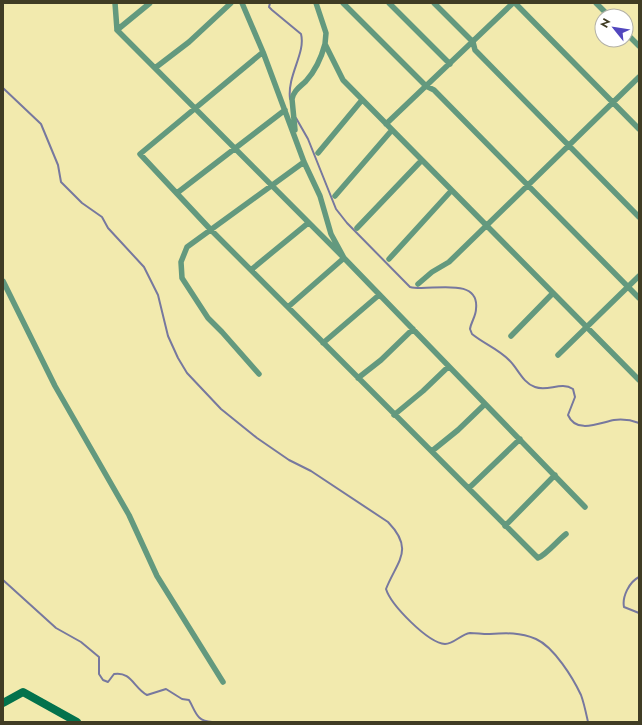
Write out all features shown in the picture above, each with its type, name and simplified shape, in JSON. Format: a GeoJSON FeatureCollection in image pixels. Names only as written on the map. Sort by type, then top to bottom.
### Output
{"type":"FeatureCollection","features":[{"type":"Feature","properties":{"kind":"street"},"geometry":{"type":"LineString","coordinates":[[115,3],[117,30],[344,258],[585,507]]}},
{"type":"Feature","properties":{"kind":"street"},"geometry":{"type":"LineString","coordinates":[[117,30],[150,3]]}},
{"type":"Feature","properties":{"kind":"street"},"geometry":{"type":"LineString","coordinates":[[155,68],[189,42],[231,3]]}},
{"type":"Feature","properties":{"kind":"street"},"geometry":{"type":"LineString","coordinates":[[242,3],[263,52],[304,162],[320,196],[331,234],[344,258]]}},
{"type":"Feature","properties":{"kind":"street"},"geometry":{"type":"LineString","coordinates":[[296,140],[292,98],[297,89],[309,78],[320,62],[325,44],[326,33],[316,3]]}},
{"type":"Feature","properties":{"kind":"street"},"geometry":{"type":"LineString","coordinates":[[343,3],[426,86],[434,90],[639,298]]}},
{"type":"Feature","properties":{"kind":"street"},"geometry":{"type":"LineString","coordinates":[[389,3],[450,64]]}},
{"type":"Feature","properties":{"kind":"street"},"geometry":{"type":"LineString","coordinates":[[434,3],[473,42],[475,50],[639,217]]}},
{"type":"Feature","properties":{"kind":"street"},"geometry":{"type":"LineString","coordinates":[[386,124],[514,3],[639,129]]}},
{"type":"Feature","properties":{"kind":"street"},"geometry":{"type":"LineString","coordinates":[[325,44],[343,80],[421,161],[639,380]]}},
{"type":"Feature","properties":{"kind":"street"},"geometry":{"type":"LineString","coordinates":[[263,52],[140,154],[211,230],[252,269],[394,415],[432,451],[538,558],[566,534]]}},
{"type":"Feature","properties":{"kind":"street"},"geometry":{"type":"LineString","coordinates":[[418,284],[432,272],[449,262],[477,233],[528,186],[639,77]]}},
{"type":"Feature","properties":{"kind":"street"},"geometry":{"type":"LineString","coordinates":[[318,153],[362,100]]}},
{"type":"Feature","properties":{"kind":"street"},"geometry":{"type":"LineString","coordinates":[[177,194],[285,110]]}},
{"type":"Feature","properties":{"kind":"street"},"geometry":{"type":"LineString","coordinates":[[335,196],[392,130]]}},
{"type":"Feature","properties":{"kind":"street"},"geometry":{"type":"LineString","coordinates":[[357,228],[421,161]]}},
{"type":"Feature","properties":{"kind":"street"},"geometry":{"type":"LineString","coordinates":[[259,374],[208,318],[182,278],[181,262],[187,247],[270,185],[304,162]]}},
{"type":"Feature","properties":{"kind":"street"},"geometry":{"type":"LineString","coordinates":[[390,260],[451,191]]}},
{"type":"Feature","properties":{"kind":"street"},"geometry":{"type":"LineString","coordinates":[[252,269],[308,223]]}},
{"type":"Feature","properties":{"kind":"street"},"geometry":{"type":"LineString","coordinates":[[288,307],[344,258]]}},
{"type":"Feature","properties":{"kind":"street"},"geometry":{"type":"LineString","coordinates":[[558,355],[639,276]]}},
{"type":"Feature","properties":{"kind":"street"},"geometry":{"type":"LineString","coordinates":[[3,281],[55,386],[129,514],[157,576],[223,682]]}},
{"type":"Feature","properties":{"kind":"street"},"geometry":{"type":"LineString","coordinates":[[511,336],[553,293]]}},
{"type":"Feature","properties":{"kind":"street"},"geometry":{"type":"LineString","coordinates":[[324,343],[379,294]]}},
{"type":"Feature","properties":{"kind":"street"},"geometry":{"type":"LineString","coordinates":[[358,378],[381,360],[413,329]]}},
{"type":"Feature","properties":{"kind":"street"},"geometry":{"type":"LineString","coordinates":[[394,415],[423,391],[448,367]]}},
{"type":"Feature","properties":{"kind":"street"},"geometry":{"type":"LineString","coordinates":[[432,451],[458,430],[485,404]]}},
{"type":"Feature","properties":{"kind":"street"},"geometry":{"type":"LineString","coordinates":[[469,488],[520,439]]}},
{"type":"Feature","properties":{"kind":"street"},"geometry":{"type":"LineString","coordinates":[[505,526],[555,475]]}},
{"type":"Feature","properties":{"kind":"street"},"geometry":{"type":"LineString","coordinates":[[3,703],[23,692],[77,722]]}},
{"type":"Feature","properties":{"kind":"waterway"},"geometry":{"type":"LineString","coordinates":[[270,3],[269,7],[301,34],[301,49],[291,81],[290,99]]}},
{"type":"Feature","properties":{"kind":"waterway"},"geometry":{"type":"LineString","coordinates":[[3,88],[41,124],[58,165],[61,182],[82,203],[102,217],[108,228],[144,267],[158,295],[168,336],[187,373],[221,409],[257,438],[289,460],[311,471],[388,522],[396,532],[401,540],[401,556],[386,589],[389,596],[402,613],[429,637],[445,644],[448,644],[470,633],[524,635],[543,643],[556,656],[573,680],[581,695],[588,722]]}},
{"type":"Feature","properties":{"kind":"waterway"},"geometry":{"type":"LineString","coordinates":[[296,118],[308,139],[336,209],[347,223],[410,287],[451,287],[462,288],[470,292],[475,298],[476,309],[470,329],[472,334],[506,357],[524,379],[531,385],[540,388],[564,386],[573,389],[575,397],[568,415],[576,424],[588,426],[614,420],[630,420],[639,423]]}},
{"type":"Feature","properties":{"kind":"waterway"},"geometry":{"type":"LineString","coordinates":[[639,577],[629,586],[624,599],[624,607],[639,613]]}},
{"type":"Feature","properties":{"kind":"waterway"},"geometry":{"type":"LineString","coordinates":[[3,580],[56,628],[81,642],[99,657],[99,674],[103,680],[108,682],[114,674],[124,675],[147,695],[166,689],[182,699],[189,700],[200,718],[212,722]]}},
{"type":"Feature","properties":{"kind":"waterway"},"geometry":{"type":"LineString","coordinates":[[639,657],[639,662]]}}]}
